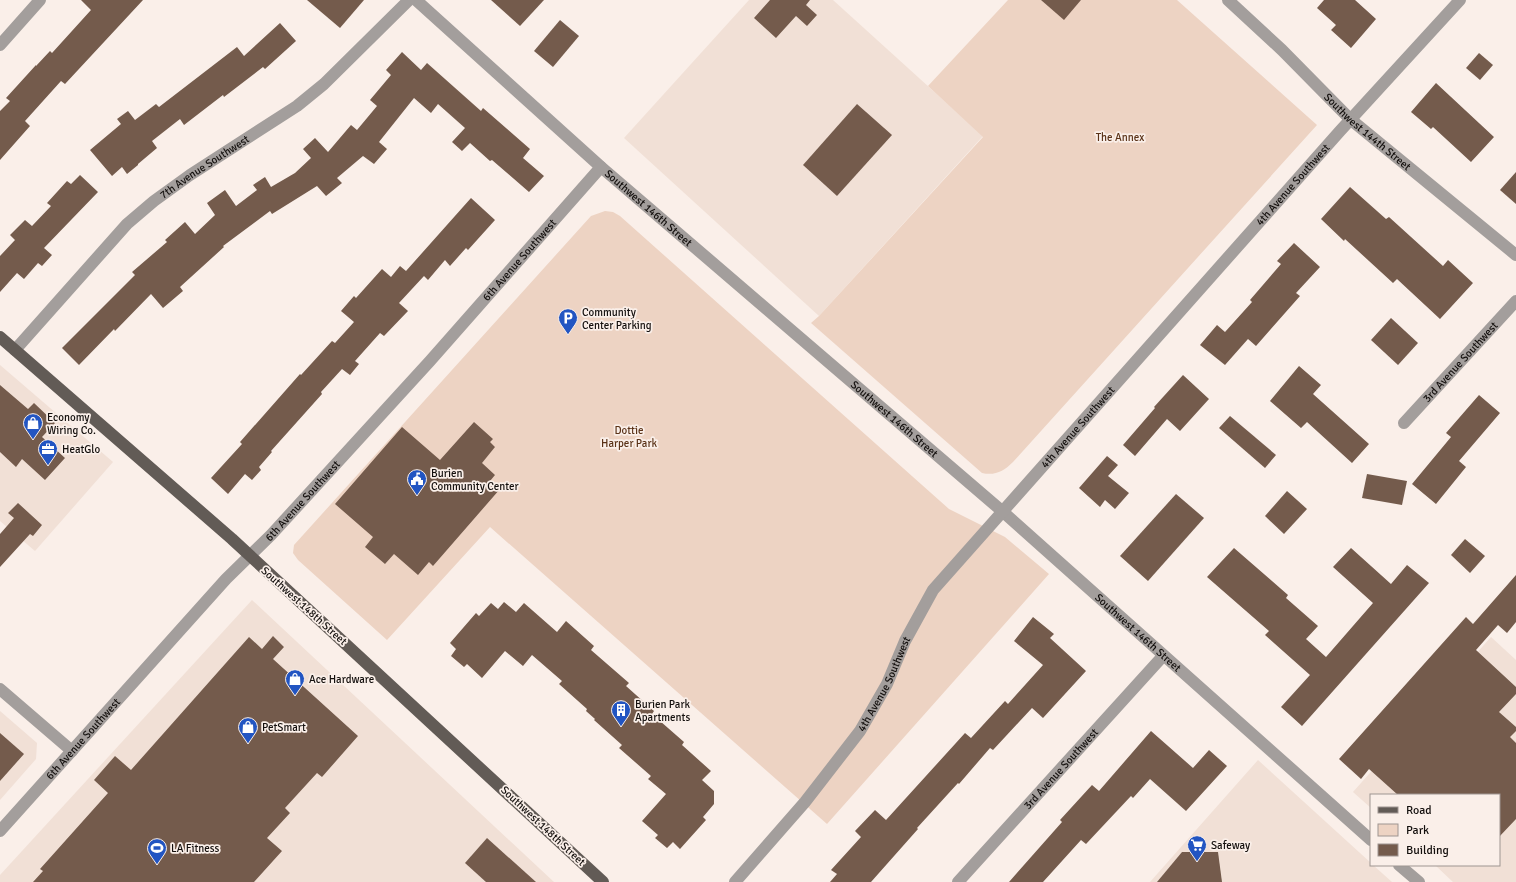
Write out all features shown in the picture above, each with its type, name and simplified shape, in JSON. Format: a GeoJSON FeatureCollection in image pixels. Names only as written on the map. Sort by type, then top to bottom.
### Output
{"type":"FeatureCollection","features":[{"type":"Feature","properties":{"kind":"main road","name":"Southwest 148th Street"},"geometry":{"type":"LineString","coordinates":[[0,337],[232,539],[603,882]]}},
{"type":"Feature","properties":{"kind":"street"},"geometry":{"type":"LineString","coordinates":[[0,45],[40,0]]}},
{"type":"Feature","properties":{"kind":"street","name":"7th Avenue Southwest"},"geometry":{"type":"LineString","coordinates":[[15,350],[127,224],[154,201],[190,174],[297,106],[324,84],[409,0]]}},
{"type":"Feature","properties":{"kind":"street","name":"Southwest 146th Street"},"geometry":{"type":"LineString","coordinates":[[416,0],[601,167],[1002,511],[1370,839]]}},
{"type":"Feature","properties":{"kind":"street","name":"Southwest 144th Street"},"geometry":{"type":"LineString","coordinates":[[1228,0],[1282,50],[1350,120],[1516,255]]}},
{"type":"Feature","properties":{"kind":"street","name":"4th Avenue Southwest"},"geometry":{"type":"LineString","coordinates":[[735,882],[805,802],[860,731],[887,684],[905,641],[933,590],[1350,120],[1460,0]]}},
{"type":"Feature","properties":{"kind":"street","name":"6th Avenue Southwest"},"geometry":{"type":"LineString","coordinates":[[0,831],[226,579],[271,535],[430,361],[601,167]]}},
{"type":"Feature","properties":{"kind":"street","name":"3rd Avenue Southwest"},"geometry":{"type":"LineString","coordinates":[[1404,423],[1516,301]]}},
{"type":"Feature","properties":{"kind":"street","name":"3rd Avenue Southwest"},"geometry":{"type":"LineString","coordinates":[[958,882],[1163,656]]}},
{"type":"Feature","properties":{"kind":"street"},"geometry":{"type":"LineString","coordinates":[[0,689],[72,752]]}},
{"type":"Feature","properties":{"kind":"street"},"geometry":{"type":"LineString","coordinates":[[1400,866],[1419,882]]}},
{"type":"Feature","properties":{"kind":"shaded area"},"geometry":{"type":"Polygon","coordinates":[[[749,0],[833,0],[983,136],[819,316],[624,138],[749,0]]]}},
{"type":"Feature","properties":{"kind":"shaded area"},"geometry":{"type":"Polygon","coordinates":[[[0,365],[113,462],[35,551],[0,521],[0,365]]]}},
{"type":"Feature","properties":{"kind":"shaded area"},"geometry":{"type":"Polygon","coordinates":[[[252,600],[554,882],[0,882],[0,875],[252,600]]]}},
{"type":"Feature","properties":{"kind":"shaded area"},"geometry":{"type":"Polygon","coordinates":[[[1491,637],[1516,660],[1516,882],[1453,882],[1436,866],[1500,866],[1500,794],[1370,794],[1370,807],[1353,792],[1491,637]]]}},
{"type":"Feature","properties":{"kind":"shaded area"},"geometry":{"type":"Polygon","coordinates":[[[0,711],[37,743],[36,759],[0,800],[0,711]]]}},
{"type":"Feature","properties":{"kind":"shaded area"},"geometry":{"type":"Polygon","coordinates":[[[1258,760],[1370,862],[1370,866],[1374,866],[1392,882],[1150,882],[1258,760]]]}},
{"type":"Feature","properties":{"kind":"green space","name":"The Annex"},"geometry":{"type":"Polygon","coordinates":[[[1008,0],[1177,0],[1317,125],[1013,462],[999,472],[987,474],[982,473],[811,323],[983,137],[928,86],[1008,0]]]}},
{"type":"Feature","properties":{"kind":"green space","name":"Dottie Harper Park"},"geometry":{"type":"Polygon","coordinates":[[[605,211],[613,212],[620,216],[949,509],[1005,537],[1049,574],[827,824],[490,527],[387,640],[298,560],[293,553],[294,545],[591,216],[605,211]]]}},
{"type":"Feature","properties":{"kind":"building"},"geometry":{"type":"Polygon","coordinates":[[[81,0],[143,0],[65,84],[61,81],[25,121],[30,126],[0,160],[0,111],[10,101],[6,98],[50,51],[52,53],[91,10],[81,0]]]}},
{"type":"Feature","properties":{"kind":"building"},"geometry":{"type":"Polygon","coordinates":[[[307,0],[364,0],[340,28],[307,0]]]}},
{"type":"Feature","properties":{"kind":"building"},"geometry":{"type":"Polygon","coordinates":[[[491,0],[544,0],[520,26],[491,0]]]}},
{"type":"Feature","properties":{"kind":"building"},"geometry":{"type":"Polygon","coordinates":[[[770,0],[810,0],[806,5],[817,15],[807,26],[796,16],[776,38],[754,18],[770,0]]]}},
{"type":"Feature","properties":{"kind":"building"},"geometry":{"type":"Polygon","coordinates":[[[1041,0],[1081,0],[1064,20],[1041,0]]]}},
{"type":"Feature","properties":{"kind":"building"},"geometry":{"type":"Polygon","coordinates":[[[1324,0],[1355,0],[1376,19],[1351,48],[1331,30],[1336,25],[1317,8],[1324,0]]]}},
{"type":"Feature","properties":{"kind":"building"},"geometry":{"type":"Polygon","coordinates":[[[560,20],[579,36],[553,67],[534,51],[560,20]]]}},
{"type":"Feature","properties":{"kind":"building"},"geometry":{"type":"Polygon","coordinates":[[[280,23],[296,41],[265,69],[263,67],[184,125],[180,119],[152,141],[157,148],[127,174],[122,167],[112,176],[90,150],[121,124],[117,119],[128,111],[135,120],[156,104],[159,107],[237,47],[244,56],[280,23]]]}},
{"type":"Feature","properties":{"kind":"building"},"geometry":{"type":"Polygon","coordinates":[[[402,52],[421,70],[427,63],[481,111],[483,108],[530,149],[523,158],[544,176],[529,192],[470,143],[462,151],[452,142],[465,128],[438,104],[431,113],[414,98],[379,142],[387,149],[374,164],[363,156],[337,178],[342,183],[326,196],[317,186],[272,214],[270,211],[223,246],[224,247],[180,287],[183,291],[163,308],[151,294],[79,365],[62,348],[135,275],[132,272],[167,242],[165,240],[185,222],[195,234],[215,215],[207,203],[225,190],[236,206],[257,190],[253,185],[265,177],[271,187],[295,173],[311,158],[303,149],[315,138],[328,152],[351,125],[357,130],[377,106],[370,100],[391,75],[386,70],[402,52]]]}},
{"type":"Feature","properties":{"kind":"building"},"geometry":{"type":"Polygon","coordinates":[[[1479,53],[1493,65],[1480,80],[1466,68],[1479,53]]]}},
{"type":"Feature","properties":{"kind":"building"},"geometry":{"type":"Polygon","coordinates":[[[1436,83],[1494,137],[1471,162],[1433,127],[1431,129],[1411,112],[1436,83]]]}},
{"type":"Feature","properties":{"kind":"building"},"geometry":{"type":"Polygon","coordinates":[[[857,104],[892,135],[837,196],[803,165],[857,104]]]}},
{"type":"Feature","properties":{"kind":"building"},"geometry":{"type":"Polygon","coordinates":[[[1516,172],[1516,204],[1500,190],[1516,172]]]}},
{"type":"Feature","properties":{"kind":"building"},"geometry":{"type":"Polygon","coordinates":[[[80,175],[98,192],[44,248],[52,255],[42,266],[38,263],[24,279],[17,273],[0,292],[0,256],[15,240],[10,235],[25,220],[32,226],[51,206],[47,203],[67,181],[71,184],[80,175]]]}},
{"type":"Feature","properties":{"kind":"building"},"geometry":{"type":"Polygon","coordinates":[[[1350,187],[1386,219],[1389,217],[1443,266],[1448,260],[1473,283],[1440,319],[1397,279],[1393,283],[1321,219],[1350,187]]]}},
{"type":"Feature","properties":{"kind":"building"},"geometry":{"type":"Polygon","coordinates":[[[471,198],[495,220],[468,250],[466,248],[450,266],[445,260],[428,280],[424,276],[399,303],[408,311],[384,336],[380,333],[355,361],[359,364],[350,375],[342,369],[321,392],[322,394],[271,451],[272,452],[259,467],[261,470],[252,480],[245,474],[228,494],[211,478],[242,444],[240,442],[300,374],[301,375],[332,341],[335,343],[354,322],[341,311],[354,296],[356,298],[382,269],[391,277],[400,266],[406,271],[471,198]]]}},
{"type":"Feature","properties":{"kind":"building"},"geometry":{"type":"Polygon","coordinates":[[[1294,243],[1320,267],[1296,293],[1300,296],[1256,346],[1248,339],[1225,365],[1200,345],[1217,325],[1225,332],[1252,302],[1250,300],[1281,264],[1277,261],[1294,243]]]}},
{"type":"Feature","properties":{"kind":"building"},"geometry":{"type":"Polygon","coordinates":[[[1391,318],[1418,343],[1398,365],[1371,340],[1391,318]]]}},
{"type":"Feature","properties":{"kind":"building"},"geometry":{"type":"Polygon","coordinates":[[[1299,366],[1321,385],[1313,394],[1369,444],[1352,463],[1307,422],[1301,428],[1270,401],[1299,366]]]}},
{"type":"Feature","properties":{"kind":"building"},"geometry":{"type":"Polygon","coordinates":[[[1183,375],[1209,399],[1180,431],[1167,419],[1135,456],[1123,445],[1183,375]]]}},
{"type":"Feature","properties":{"kind":"building"},"geometry":{"type":"Polygon","coordinates":[[[0,385],[28,409],[34,403],[55,423],[42,437],[65,458],[45,480],[22,459],[16,467],[0,452],[0,385]]]}},
{"type":"Feature","properties":{"kind":"building"},"geometry":{"type":"Polygon","coordinates":[[[1479,395],[1500,413],[1459,461],[1466,467],[1436,504],[1412,484],[1451,437],[1446,433],[1479,395]]]}},
{"type":"Feature","properties":{"kind":"building"},"geometry":{"type":"Polygon","coordinates":[[[1230,416],[1276,455],[1265,468],[1219,428],[1230,416]]]}},
{"type":"Feature","properties":{"kind":"building","name":"Burien Community Center"},"geometry":{"type":"Polygon","coordinates":[[[474,422],[493,439],[490,442],[495,447],[482,463],[495,475],[490,481],[500,489],[433,566],[429,562],[418,575],[394,554],[385,564],[365,547],[373,537],[335,504],[402,427],[440,460],[474,422]]]}},
{"type":"Feature","properties":{"kind":"building"},"geometry":{"type":"Polygon","coordinates":[[[1107,456],[1118,465],[1108,476],[1129,493],[1115,509],[1105,500],[1100,507],[1079,488],[1107,456]]]}},
{"type":"Feature","properties":{"kind":"building"},"geometry":{"type":"Polygon","coordinates":[[[1367,474],[1407,481],[1402,505],[1362,498],[1367,474]]]}},
{"type":"Feature","properties":{"kind":"building"},"geometry":{"type":"Polygon","coordinates":[[[1287,491],[1307,509],[1284,534],[1265,516],[1287,491]]]}},
{"type":"Feature","properties":{"kind":"building"},"geometry":{"type":"Polygon","coordinates":[[[1176,494],[1204,518],[1148,581],[1120,556],[1176,494]]]}},
{"type":"Feature","properties":{"kind":"building"},"geometry":{"type":"Polygon","coordinates":[[[18,503],[42,525],[33,536],[30,534],[0,567],[0,534],[14,518],[8,513],[18,503]]]}},
{"type":"Feature","properties":{"kind":"building"},"geometry":{"type":"Polygon","coordinates":[[[1465,539],[1485,556],[1470,573],[1451,555],[1465,539]]]}},
{"type":"Feature","properties":{"kind":"building"},"geometry":{"type":"Polygon","coordinates":[[[1234,548],[1288,595],[1286,598],[1318,626],[1306,639],[1326,657],[1373,603],[1333,567],[1351,548],[1391,584],[1407,565],[1429,583],[1302,726],[1281,707],[1310,675],[1265,635],[1269,631],[1207,577],[1234,548]]]}},
{"type":"Feature","properties":{"kind":"building"},"geometry":{"type":"Polygon","coordinates":[[[1516,575],[1516,622],[1507,633],[1498,625],[1476,650],[1516,687],[1516,694],[1499,712],[1516,727],[1516,731],[1510,737],[1516,743],[1516,819],[1500,836],[1500,794],[1397,794],[1369,769],[1361,779],[1339,759],[1466,617],[1473,624],[1516,575]]]}},
{"type":"Feature","properties":{"kind":"building","name":"Burien Park Apartments"},"geometry":{"type":"Polygon","coordinates":[[[504,602],[516,612],[524,603],[557,632],[566,621],[594,646],[591,650],[629,683],[626,686],[654,711],[652,714],[684,742],[682,745],[711,771],[702,780],[714,791],[714,804],[703,817],[706,820],[680,849],[673,842],[667,848],[655,838],[658,835],[642,821],[666,794],[648,779],[651,776],[619,748],[622,745],[594,720],[595,719],[586,711],[587,709],[559,684],[562,681],[532,655],[523,666],[505,651],[482,678],[467,664],[464,667],[451,656],[456,649],[450,643],[476,613],[479,616],[491,603],[498,609],[504,602]]]}},
{"type":"Feature","properties":{"kind":"building"},"geometry":{"type":"Polygon","coordinates":[[[1033,617],[1054,634],[1050,638],[1086,671],[1043,718],[1032,708],[993,750],[990,748],[959,784],[958,783],[917,828],[918,829],[871,882],[830,882],[837,874],[831,870],[861,837],[855,831],[875,810],[886,820],[965,733],[971,738],[1005,701],[1008,704],[1043,665],[1014,641],[1033,617]]]}},
{"type":"Feature","properties":{"kind":"building"},"geometry":{"type":"Polygon","coordinates":[[[273,636],[284,647],[273,659],[358,736],[322,777],[317,773],[285,808],[290,813],[267,838],[282,851],[254,882],[33,882],[43,871],[40,869],[108,793],[94,780],[115,756],[131,770],[249,637],[262,649],[273,636]]]}},
{"type":"Feature","properties":{"kind":"building"},"geometry":{"type":"Polygon","coordinates":[[[1151,731],[1193,768],[1209,750],[1227,766],[1186,811],[1150,779],[1133,798],[1131,796],[1086,844],[1081,840],[1043,882],[1009,882],[1062,822],[1060,820],[1092,785],[1099,791],[1151,731]]]}},
{"type":"Feature","properties":{"kind":"building"},"geometry":{"type":"Polygon","coordinates":[[[0,733],[24,754],[0,781],[0,733]]]}},
{"type":"Feature","properties":{"kind":"building"},"geometry":{"type":"Polygon","coordinates":[[[487,838],[536,882],[486,882],[465,863],[487,838]]]}},
{"type":"Feature","properties":{"kind":"building","name":"Safeway"},"geometry":{"type":"Polygon","coordinates":[[[1182,852],[1218,852],[1222,882],[1157,882],[1182,852]]]}},
{"type":"Feature","properties":{"kind":"place","name":"Community Center Parking"},"geometry":{"type":"Point","coordinates":[568,335]}},
{"type":"Feature","properties":{"kind":"place","name":"Economy Wiring Co."},"geometry":{"type":"Point","coordinates":[33,440]}},
{"type":"Feature","properties":{"kind":"place","name":"HeatGlo"},"geometry":{"type":"Point","coordinates":[48,466]}},
{"type":"Feature","properties":{"kind":"place","name":"Burien Community Center"},"geometry":{"type":"Point","coordinates":[417,496]}},
{"type":"Feature","properties":{"kind":"place","name":"Ace Hardware"},"geometry":{"type":"Point","coordinates":[295,696]}},
{"type":"Feature","properties":{"kind":"place","name":"Burien Park Apartments"},"geometry":{"type":"Point","coordinates":[621,727]}},
{"type":"Feature","properties":{"kind":"place","name":"PetSmart"},"geometry":{"type":"Point","coordinates":[248,744]}},
{"type":"Feature","properties":{"kind":"place","name":"Safeway"},"geometry":{"type":"Point","coordinates":[1197,862]}},
{"type":"Feature","properties":{"kind":"place","name":"LA Fitness"},"geometry":{"type":"Point","coordinates":[157,865]}}]}
